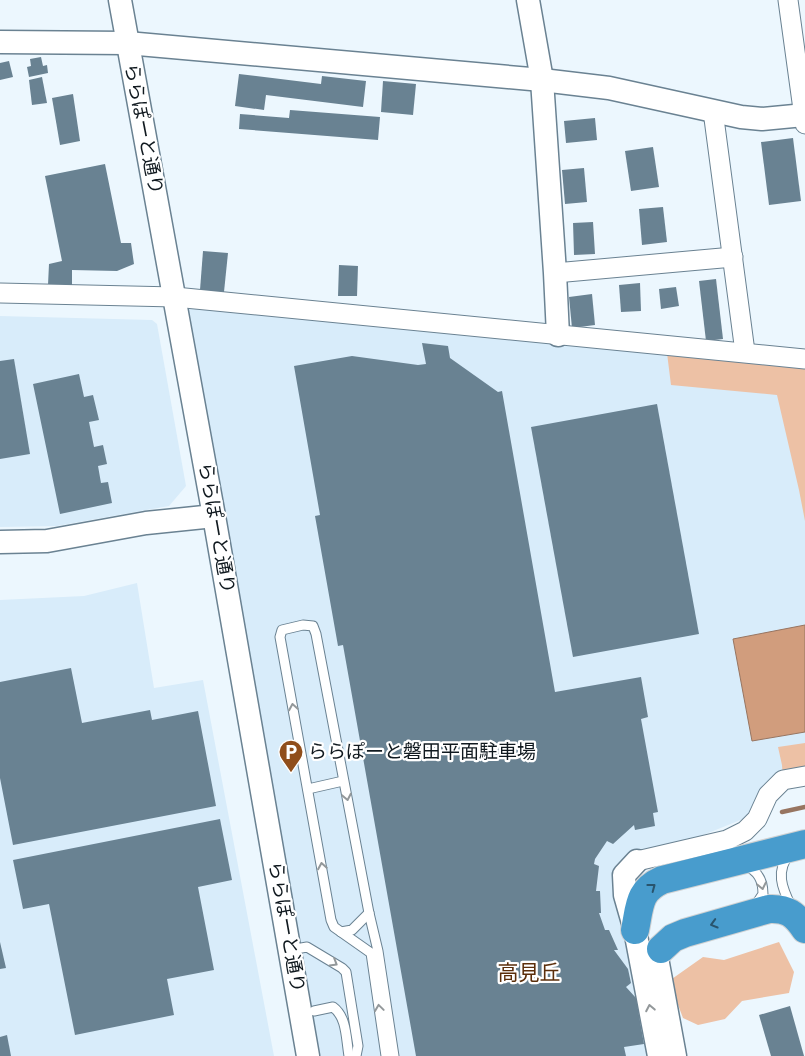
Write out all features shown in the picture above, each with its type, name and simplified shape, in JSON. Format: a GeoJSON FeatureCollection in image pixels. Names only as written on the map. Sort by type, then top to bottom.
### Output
{"type":"FeatureCollection","features":[{"type":"Feature","properties":{"kind":"highway"},"geometry":{"type":"LineString","coordinates":[[635,930],[643,894],[650,885],[662,880],[801,845]]}},
{"type":"Feature","properties":{"kind":"highway"},"geometry":{"type":"LineString","coordinates":[[661,949],[673,938],[685,933],[741,916],[776,908],[790,911],[801,923]]}},
{"type":"Feature","properties":{"kind":"street","name":"ららぽーと通り"},"geometry":{"type":"LineString","coordinates":[[120,0],[214,516],[308,1056]]}},
{"type":"Feature","properties":{"kind":"street"},"geometry":{"type":"LineString","coordinates":[[528,0],[542,80],[558,335]]}},
{"type":"Feature","properties":{"kind":"street"},"geometry":{"type":"LineString","coordinates":[[0,42],[127,43],[542,80],[609,88],[713,111],[762,119],[805,118],[788,0]]}},
{"type":"Feature","properties":{"kind":"street"},"geometry":{"type":"LineString","coordinates":[[713,111],[745,352]]}},
{"type":"Feature","properties":{"kind":"street"},"geometry":{"type":"LineString","coordinates":[[555,273],[733,257]]}},
{"type":"Feature","properties":{"kind":"street"},"geometry":{"type":"LineString","coordinates":[[0,293],[175,297],[805,359]]}},
{"type":"Feature","properties":{"kind":"street"},"geometry":{"type":"LineString","coordinates":[[0,542],[47,541],[146,524],[214,516]]}},
{"type":"Feature","properties":{"kind":"street"},"geometry":{"type":"LineString","coordinates":[[659,1056],[635,930],[625,895],[624,875],[636,861],[727,840],[745,831],[757,819],[768,795],[782,780],[805,776]]}},
{"type":"Feature","properties":{"kind":"street"},"geometry":{"type":"LineString","coordinates":[[661,949],[657,958],[675,1056]]}},
{"type":"Feature","properties":{"kind":"lane"},"geometry":{"type":"LineString","coordinates":[[386,1056],[371,953],[334,927],[331,920],[280,636],[282,630],[303,625],[312,626],[316,634],[368,913],[378,951],[394,1056]]}},
{"type":"Feature","properties":{"kind":"lane"},"geometry":{"type":"LineString","coordinates":[[308,789],[343,781]]}},
{"type":"Feature","properties":{"kind":"lane"},"geometry":{"type":"LineString","coordinates":[[801,845],[787,857],[781,873],[783,888],[801,923]]}},
{"type":"Feature","properties":{"kind":"lane"},"geometry":{"type":"LineString","coordinates":[[732,862],[751,868],[762,880],[763,894],[759,902],[741,916]]}},
{"type":"Feature","properties":{"kind":"lane"},"geometry":{"type":"LineString","coordinates":[[341,932],[352,930],[368,913]]}},
{"type":"Feature","properties":{"kind":"lane"},"geometry":{"type":"LineString","coordinates":[[290,950],[307,947],[346,972],[358,1046],[356,1056]]}},
{"type":"Feature","properties":{"kind":"lane"},"geometry":{"type":"LineString","coordinates":[[314,1011],[333,1007],[340,1012],[343,1019],[349,1056]]}},
{"type":"Feature","properties":{"kind":"shaded area"},"geometry":{"type":"Polygon","coordinates":[[[176,305],[805,360],[805,773],[782,780],[743,819],[636,862],[631,936],[632,977],[651,1056],[308,1056],[176,305]]]}},
{"type":"Feature","properties":{"kind":"shaded area"},"geometry":{"type":"Polygon","coordinates":[[[0,316],[152,320],[157,324],[186,486],[169,506],[57,526],[0,527],[0,316]]]}},
{"type":"Feature","properties":{"kind":"shaded area"},"geometry":{"type":"Polygon","coordinates":[[[666,345],[805,360],[805,521],[777,395],[671,385],[666,345]]]}},
{"type":"Feature","properties":{"kind":"shaded area"},"geometry":{"type":"Polygon","coordinates":[[[137,583],[154,688],[203,680],[274,1056],[0,1056],[0,600],[84,596],[137,583]]]}},
{"type":"Feature","properties":{"kind":"shaded area"},"geometry":{"type":"Polygon","coordinates":[[[805,625],[805,732],[752,741],[733,639],[805,625]]]}},
{"type":"Feature","properties":{"kind":"shaded area"},"geometry":{"type":"Polygon","coordinates":[[[805,743],[805,776],[783,780],[778,747],[805,743]]]}},
{"type":"Feature","properties":{"kind":"shaded area"},"geometry":{"type":"Polygon","coordinates":[[[779,942],[794,972],[789,993],[742,1001],[725,1019],[698,1025],[683,1018],[669,981],[703,957],[724,960],[779,942]]]}},
{"type":"Feature","properties":{"kind":"building"},"geometry":{"type":"Polygon","coordinates":[[[41,57],[43,66],[47,65],[48,73],[29,77],[27,67],[31,66],[30,59],[41,57]]]}},
{"type":"Feature","properties":{"kind":"building"},"geometry":{"type":"Polygon","coordinates":[[[9,61],[13,77],[0,80],[0,63],[9,61]]]}},
{"type":"Feature","properties":{"kind":"building"},"geometry":{"type":"Polygon","coordinates":[[[239,74],[321,84],[322,76],[366,81],[363,107],[266,95],[264,110],[235,106],[239,74]]]}},
{"type":"Feature","properties":{"kind":"building"},"geometry":{"type":"Polygon","coordinates":[[[42,77],[47,103],[32,105],[29,80],[42,77]]]}},
{"type":"Feature","properties":{"kind":"building"},"geometry":{"type":"Polygon","coordinates":[[[383,81],[416,84],[413,115],[381,112],[383,81]]]}},
{"type":"Feature","properties":{"kind":"building"},"geometry":{"type":"Polygon","coordinates":[[[73,94],[80,141],[60,145],[52,98],[73,94]]]}},
{"type":"Feature","properties":{"kind":"building"},"geometry":{"type":"Polygon","coordinates":[[[290,110],[380,117],[378,140],[239,129],[240,114],[289,118],[290,110]]]}},
{"type":"Feature","properties":{"kind":"building"},"geometry":{"type":"Polygon","coordinates":[[[595,118],[597,140],[566,143],[564,121],[595,118]]]}},
{"type":"Feature","properties":{"kind":"building"},"geometry":{"type":"Polygon","coordinates":[[[793,138],[801,201],[769,205],[761,142],[793,138]]]}},
{"type":"Feature","properties":{"kind":"building"},"geometry":{"type":"Polygon","coordinates":[[[653,147],[659,187],[631,191],[625,151],[653,147]]]}},
{"type":"Feature","properties":{"kind":"building"},"geometry":{"type":"Polygon","coordinates":[[[105,164],[121,243],[131,243],[134,264],[117,271],[72,270],[72,285],[48,285],[49,264],[62,261],[45,176],[105,164]]]}},
{"type":"Feature","properties":{"kind":"building"},"geometry":{"type":"Polygon","coordinates":[[[584,168],[587,202],[565,204],[562,170],[584,168]]]}},
{"type":"Feature","properties":{"kind":"building"},"geometry":{"type":"Polygon","coordinates":[[[663,207],[667,242],[642,245],[639,209],[663,207]]]}},
{"type":"Feature","properties":{"kind":"building"},"geometry":{"type":"Polygon","coordinates":[[[593,222],[595,254],[574,255],[573,223],[593,222]]]}},
{"type":"Feature","properties":{"kind":"building"},"geometry":{"type":"Polygon","coordinates":[[[203,251],[228,253],[224,292],[200,290],[203,251]]]}},
{"type":"Feature","properties":{"kind":"building"},"geometry":{"type":"Polygon","coordinates":[[[339,265],[358,266],[357,296],[338,296],[339,265]]]}},
{"type":"Feature","properties":{"kind":"building"},"geometry":{"type":"Polygon","coordinates":[[[716,279],[723,339],[706,341],[699,281],[716,279]]]}},
{"type":"Feature","properties":{"kind":"building"},"geometry":{"type":"Polygon","coordinates":[[[640,283],[641,311],[621,312],[619,285],[640,283]]]}},
{"type":"Feature","properties":{"kind":"building"},"geometry":{"type":"Polygon","coordinates":[[[676,287],[679,306],[661,309],[659,289],[676,287]]]}},
{"type":"Feature","properties":{"kind":"building"},"geometry":{"type":"Polygon","coordinates":[[[592,294],[595,325],[572,328],[569,297],[592,294]]]}},
{"type":"Feature","properties":{"kind":"building"},"geometry":{"type":"Polygon","coordinates":[[[422,343],[448,346],[450,358],[498,392],[502,391],[555,692],[641,677],[648,717],[641,719],[658,812],[653,813],[655,826],[635,830],[634,825],[613,844],[607,841],[595,859],[594,864],[599,866],[596,891],[600,891],[601,913],[599,913],[605,930],[609,930],[618,950],[614,950],[628,969],[631,983],[626,987],[636,998],[644,1044],[624,1047],[626,1056],[416,1056],[343,645],[338,646],[315,516],[320,515],[294,366],[352,356],[418,365],[426,364],[422,343]]]}},
{"type":"Feature","properties":{"kind":"building"},"geometry":{"type":"Polygon","coordinates":[[[14,359],[30,454],[0,459],[0,361],[14,359]]]}},
{"type":"Feature","properties":{"kind":"building"},"geometry":{"type":"Polygon","coordinates":[[[79,374],[84,397],[93,395],[99,420],[89,422],[94,447],[103,445],[107,464],[98,466],[101,483],[108,482],[112,503],[60,514],[33,384],[79,374]]]}},
{"type":"Feature","properties":{"kind":"building"},"geometry":{"type":"Polygon","coordinates":[[[657,404],[699,634],[573,657],[531,427],[657,404]]]}},
{"type":"Feature","properties":{"kind":"building"},"geometry":{"type":"Polygon","coordinates":[[[71,668],[82,723],[150,710],[152,720],[198,711],[216,806],[13,845],[0,778],[0,682],[71,668]]]}},
{"type":"Feature","properties":{"kind":"building"},"geometry":{"type":"Polygon","coordinates":[[[220,819],[232,880],[198,887],[214,970],[167,979],[174,1015],[75,1035],[49,904],[23,909],[13,860],[220,819]]]}},
{"type":"Feature","properties":{"kind":"building"},"geometry":{"type":"Polygon","coordinates":[[[0,942],[6,968],[0,969],[0,942]]]}},
{"type":"Feature","properties":{"kind":"building"},"geometry":{"type":"Polygon","coordinates":[[[790,1006],[804,1056],[771,1056],[759,1015],[790,1006]]]}},
{"type":"Feature","properties":{"kind":"building"},"geometry":{"type":"Polygon","coordinates":[[[7,1035],[11,1056],[0,1056],[0,1037],[7,1035]]]}},
{"type":"Feature","properties":{"kind":"waterway"},"geometry":{"type":"LineString","coordinates":[[782,812],[805,807]]}},
{"type":"Feature","properties":{"kind":"place","name":"ららぽーと磐田平面駐車場"},"geometry":{"type":"Point","coordinates":[291,773]}},
{"type":"Feature","properties":{"kind":"district","name":"高見丘"},"geometry":{"type":"Point","coordinates":[529,973]}}]}
